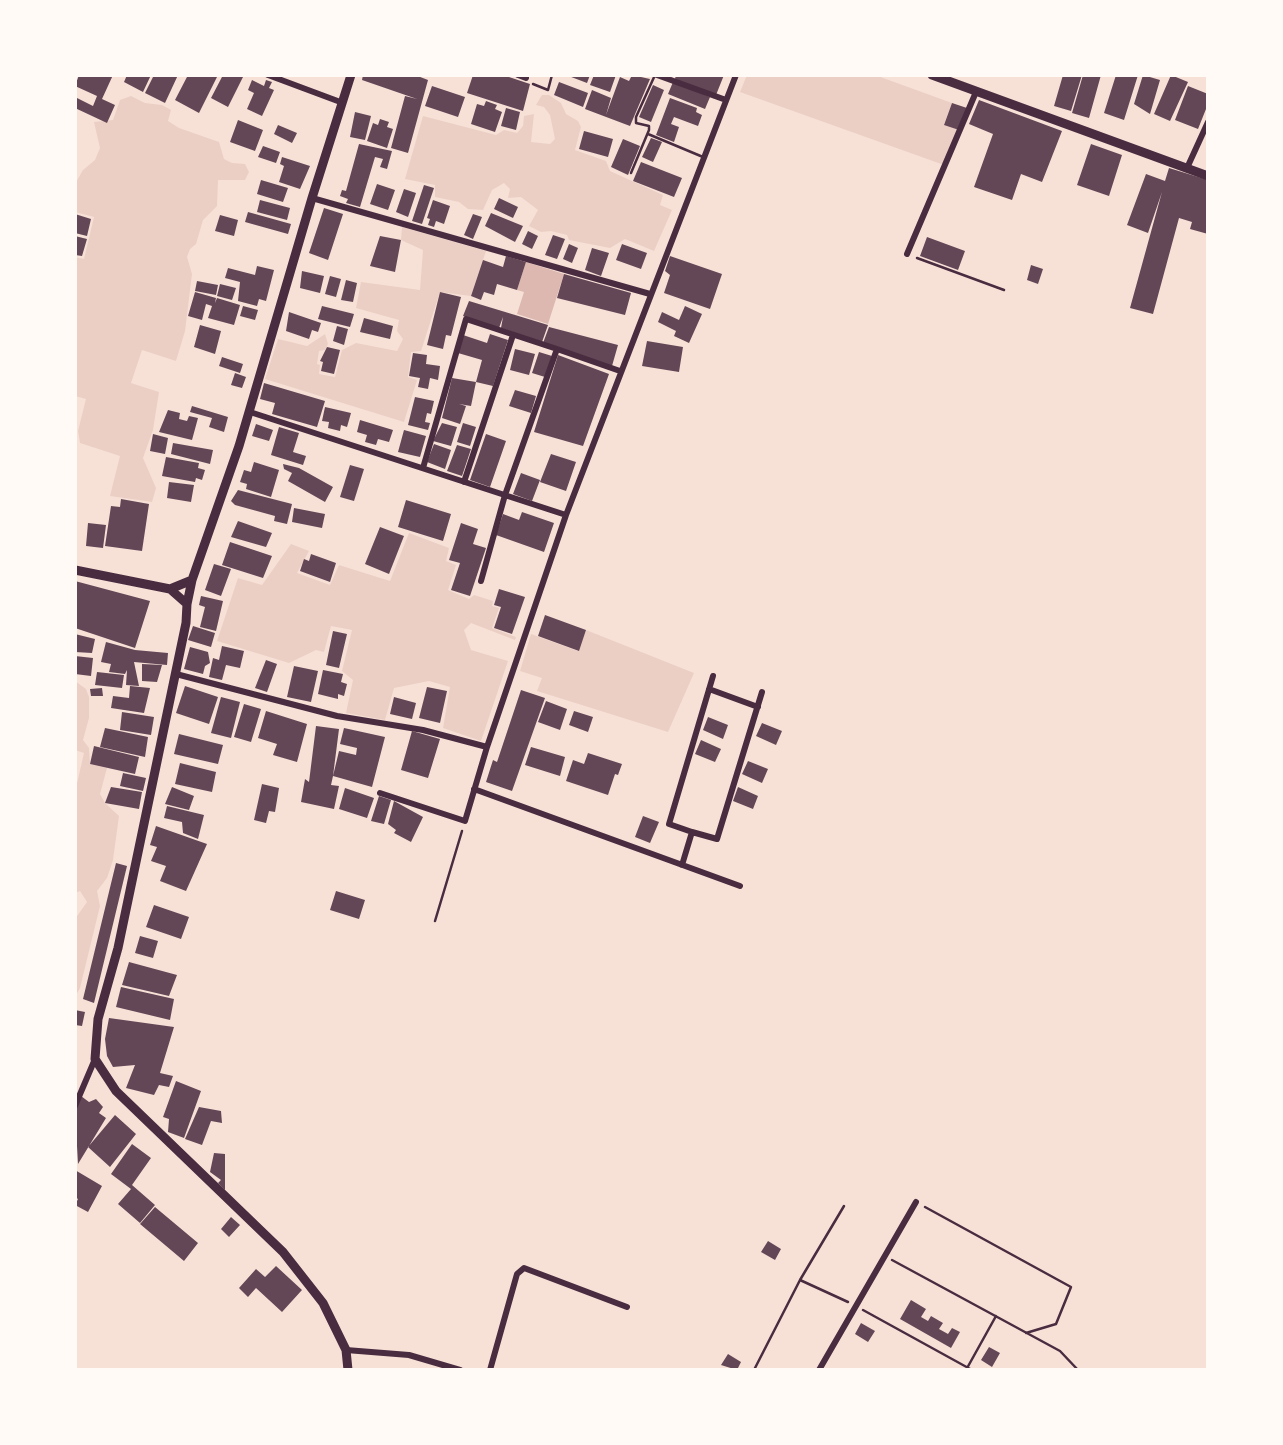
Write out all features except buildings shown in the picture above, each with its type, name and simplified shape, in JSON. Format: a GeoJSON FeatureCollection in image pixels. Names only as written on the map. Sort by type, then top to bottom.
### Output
{"type":"FeatureCollection","features":[{"type":"Feature","properties":{"kind":"main road"},"geometry":{"type":"LineString","coordinates":[[348,1370],[346,1350],[323,1303],[284,1252],[116,1091],[95,1059],[98,1019],[118,948],[176,674],[192,580],[250,412],[351,75]]}},
{"type":"Feature","properties":{"kind":"main road"},"geometry":{"type":"LineString","coordinates":[[932,75],[1208,176]]}},
{"type":"Feature","properties":{"kind":"main road"},"geometry":{"type":"LineString","coordinates":[[75,570],[170,589],[187,604]]}},
{"type":"Feature","properties":{"kind":"main road"},"geometry":{"type":"LineString","coordinates":[[170,589],[192,580]]}},
{"type":"Feature","properties":{"kind":"street"},"geometry":{"type":"LineString","coordinates":[[268,75],[343,103]]}},
{"type":"Feature","properties":{"kind":"street"},"geometry":{"type":"LineString","coordinates":[[518,75],[526,78]]}},
{"type":"Feature","properties":{"kind":"street"},"geometry":{"type":"LineString","coordinates":[[656,75],[726,100]]}},
{"type":"Feature","properties":{"kind":"street"},"geometry":{"type":"LineString","coordinates":[[380,793],[465,821],[487,747],[566,515],[736,75]]}},
{"type":"Feature","properties":{"kind":"street"},"geometry":{"type":"LineString","coordinates":[[907,254],[976,92]]}},
{"type":"Feature","properties":{"kind":"street"},"geometry":{"type":"LineString","coordinates":[[1187,169],[1208,122]]}},
{"type":"Feature","properties":{"kind":"street"},"geometry":{"type":"LineString","coordinates":[[312,198],[650,294]]}},
{"type":"Feature","properties":{"kind":"street"},"geometry":{"type":"LineString","coordinates":[[423,468],[466,319],[620,371]]}},
{"type":"Feature","properties":{"kind":"street"},"geometry":{"type":"LineString","coordinates":[[464,482],[513,335]]}},
{"type":"Feature","properties":{"kind":"street"},"geometry":{"type":"LineString","coordinates":[[481,581],[505,495],[557,349]]}},
{"type":"Feature","properties":{"kind":"street"},"geometry":{"type":"LineString","coordinates":[[250,412],[566,515]]}},
{"type":"Feature","properties":{"kind":"street"},"geometry":{"type":"LineString","coordinates":[[176,674],[337,716],[423,730],[487,747]]}},
{"type":"Feature","properties":{"kind":"street"},"geometry":{"type":"LineString","coordinates":[[713,676],[669,824],[692,832],[717,839],[762,692]]}},
{"type":"Feature","properties":{"kind":"street"},"geometry":{"type":"LineString","coordinates":[[709,689],[758,707]]}},
{"type":"Feature","properties":{"kind":"street"},"geometry":{"type":"LineString","coordinates":[[474,789],[740,887]]}},
{"type":"Feature","properties":{"kind":"street"},"geometry":{"type":"LineString","coordinates":[[682,865],[692,832]]}},
{"type":"Feature","properties":{"kind":"street"},"geometry":{"type":"LineString","coordinates":[[75,1106],[95,1059]]}},
{"type":"Feature","properties":{"kind":"street"},"geometry":{"type":"LineString","coordinates":[[819,1370],[916,1202]]}},
{"type":"Feature","properties":{"kind":"street"},"geometry":{"type":"LineString","coordinates":[[489,1370],[517,1274],[524,1268],[627,1307]]}},
{"type":"Feature","properties":{"kind":"street"},"geometry":{"type":"LineString","coordinates":[[346,1350],[409,1355],[460,1370]]}},
{"type":"Feature","properties":{"kind":"lane"},"geometry":{"type":"LineString","coordinates":[[631,173],[649,126],[636,123],[636,117],[656,75]]}},
{"type":"Feature","properties":{"kind":"lane"},"geometry":{"type":"LineString","coordinates":[[648,134],[704,157]]}},
{"type":"Feature","properties":{"kind":"path"},"geometry":{"type":"LineString","coordinates":[[526,78],[548,90],[552,75]]}},
{"type":"Feature","properties":{"kind":"path"},"geometry":{"type":"LineString","coordinates":[[907,254],[1004,290]]}},
{"type":"Feature","properties":{"kind":"path"},"geometry":{"type":"LineString","coordinates":[[435,921],[465,821]]}},
{"type":"Feature","properties":{"kind":"path"},"geometry":{"type":"LineString","coordinates":[[916,1202],[1072,1287],[1056,1324],[1026,1332]]}},
{"type":"Feature","properties":{"kind":"path"},"geometry":{"type":"LineString","coordinates":[[754,1370],[800,1280],[844,1206]]}},
{"type":"Feature","properties":{"kind":"path"},"geometry":{"type":"LineString","coordinates":[[883,1255],[1060,1351],[1078,1370]]}},
{"type":"Feature","properties":{"kind":"path"},"geometry":{"type":"LineString","coordinates":[[800,1280],[856,1305],[972,1370]]}},
{"type":"Feature","properties":{"kind":"path"},"geometry":{"type":"LineString","coordinates":[[967,1369],[996,1316]]}},
{"type":"Feature","properties":{"kind":"shaded area"},"geometry":{"type":"Polygon","coordinates":[[[747,75],[875,75],[952,103],[944,124],[959,130],[944,165],[740,92],[747,75]]]}},
{"type":"Feature","properties":{"kind":"shaded area"},"geometry":{"type":"Polygon","coordinates":[[[542,95],[549,95],[561,103],[566,114],[578,121],[581,127],[575,150],[606,161],[610,171],[663,195],[660,205],[672,210],[654,251],[625,239],[610,248],[569,240],[567,235],[551,231],[541,232],[529,226],[538,210],[521,197],[508,198],[510,189],[504,183],[492,190],[483,210],[468,209],[459,202],[435,197],[435,185],[405,179],[423,116],[496,135],[504,130],[517,133],[523,126],[524,116],[534,114],[531,142],[550,144],[555,139],[550,115],[544,107],[536,105],[542,95]]]}},
{"type":"Feature","properties":{"kind":"shaded area"},"geometry":{"type":"Polygon","coordinates":[[[131,96],[171,110],[168,121],[179,128],[219,142],[224,159],[245,164],[249,172],[245,180],[218,180],[217,206],[203,220],[196,244],[190,249],[187,257],[192,274],[185,331],[176,361],[142,350],[131,383],[159,392],[153,430],[143,458],[156,488],[152,502],[110,496],[120,456],[80,443],[78,431],[86,399],[75,396],[75,257],[84,259],[94,217],[75,212],[75,184],[83,170],[95,160],[100,148],[94,122],[113,120],[120,100],[131,96]]]}},
{"type":"Feature","properties":{"kind":"shaded area"},"geometry":{"type":"Polygon","coordinates":[[[402,227],[486,251],[471,296],[440,292],[421,351],[411,352],[408,377],[417,380],[404,422],[265,379],[278,339],[307,346],[325,334],[328,344],[325,350],[319,351],[319,374],[335,377],[342,350],[356,343],[397,351],[403,339],[397,331],[399,320],[356,308],[361,282],[420,290],[423,250],[401,240],[402,227]]]}},
{"type":"Feature","properties":{"kind":"shaded area"},"geometry":{"type":"Polygon","coordinates":[[[526,262],[564,274],[548,324],[517,314],[524,292],[517,290],[526,262]]]}},
{"type":"Feature","properties":{"kind":"shaded area"},"geometry":{"type":"Polygon","coordinates":[[[409,533],[449,548],[446,561],[456,565],[448,590],[469,599],[474,595],[493,601],[492,606],[499,608],[492,628],[516,637],[515,640],[471,623],[464,630],[471,650],[508,661],[481,741],[443,728],[450,687],[429,681],[394,688],[385,720],[346,713],[353,680],[342,671],[352,630],[331,626],[324,652],[316,650],[289,663],[217,641],[238,578],[262,585],[291,544],[309,551],[297,573],[330,585],[339,565],[390,581],[409,533]]]}},
{"type":"Feature","properties":{"kind":"shaded area"},"geometry":{"type":"Polygon","coordinates":[[[586,630],[694,673],[668,732],[537,691],[542,678],[520,671],[531,634],[578,651],[586,630]]]}},
{"type":"Feature","properties":{"kind":"shaded area"},"geometry":{"type":"Polygon","coordinates":[[[75,681],[86,689],[89,697],[89,718],[83,740],[89,748],[90,764],[107,768],[100,794],[119,816],[113,860],[107,878],[97,891],[100,906],[80,988],[75,997],[75,919],[87,902],[80,891],[75,893],[75,792],[84,753],[75,750],[75,681]]]}}]}
